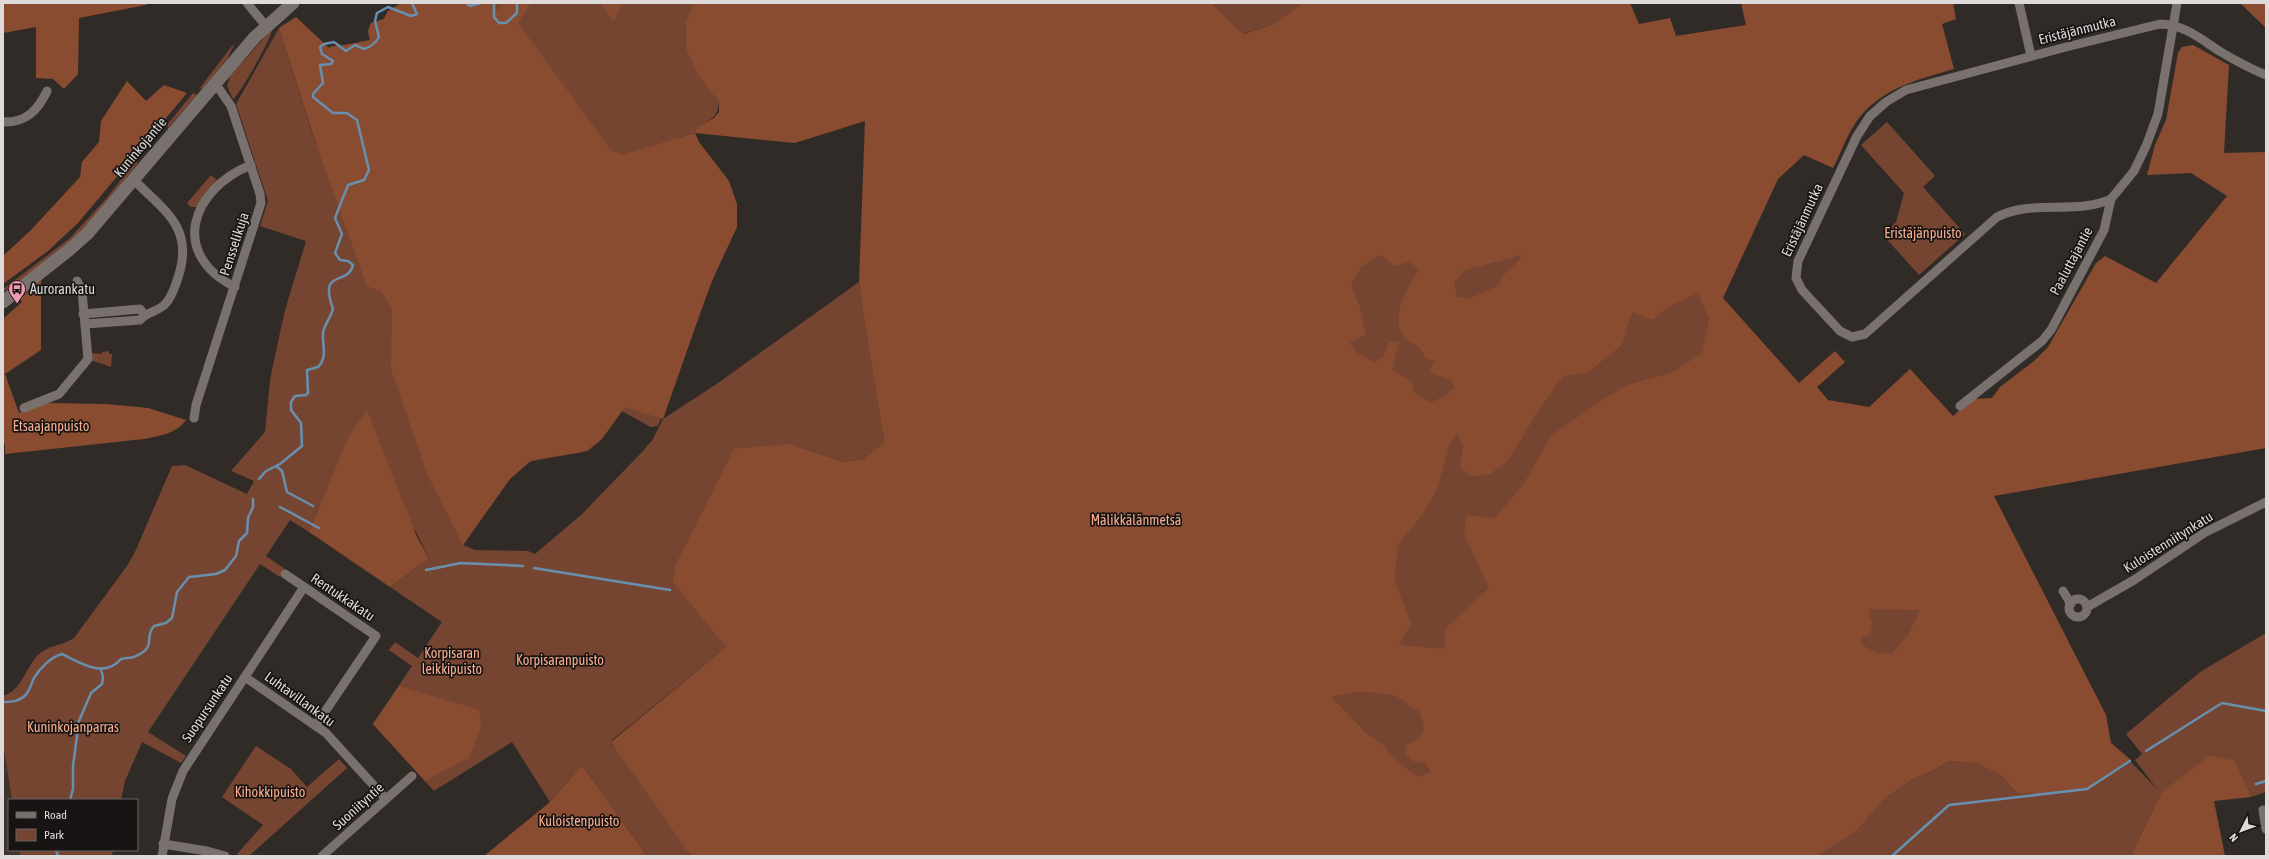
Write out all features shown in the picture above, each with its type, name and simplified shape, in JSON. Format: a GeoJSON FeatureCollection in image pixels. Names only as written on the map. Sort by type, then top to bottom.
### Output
{"type":"FeatureCollection","features":[{"type":"Feature","properties":{"kind":"main road","name":"Kuninkojantie"},"geometry":{"type":"LineString","coordinates":[[3,302],[87,234],[215,83],[266,26],[293,3]]}},
{"type":"Feature","properties":{"kind":"street"},"geometry":{"type":"LineString","coordinates":[[247,3],[266,26]]}},
{"type":"Feature","properties":{"kind":"street"},"geometry":{"type":"LineString","coordinates":[[2019,3],[2031,56]]}},
{"type":"Feature","properties":{"kind":"street","name":"Paaluttajantie"},"geometry":{"type":"LineString","coordinates":[[1960,406],[2042,341],[2051,330],[2104,230],[2111,199],[2134,171],[2146,146],[2158,114],[2178,3]]}},
{"type":"Feature","properties":{"kind":"street","name":"Eristäjänmutka"},"geometry":{"type":"LineString","coordinates":[[2111,199],[2099,204],[2006,212],[1997,217],[1865,334],[1852,337],[1840,330],[1802,290],[1796,278],[1798,261],[1857,136],[1870,116],[1886,102],[1906,90],[2031,56],[2160,24],[2175,25]]}},
{"type":"Feature","properties":{"kind":"street"},"geometry":{"type":"LineString","coordinates":[[2175,25],[2194,34],[2242,64],[2266,75]]}},
{"type":"Feature","properties":{"kind":"street","name":"Pensselikuja"},"geometry":{"type":"LineString","coordinates":[[194,418],[196,405],[261,203],[251,165],[231,106],[215,83]]}},
{"type":"Feature","properties":{"kind":"street"},"geometry":{"type":"LineString","coordinates":[[3,122],[15,122],[34,113],[42,102],[47,91]]}},
{"type":"Feature","properties":{"kind":"street"},"geometry":{"type":"LineString","coordinates":[[235,287],[217,276],[204,263],[195,239],[196,222],[205,198],[220,181],[251,165]]}},
{"type":"Feature","properties":{"kind":"street"},"geometry":{"type":"LineString","coordinates":[[85,324],[140,320],[144,314],[160,308],[172,293],[181,268],[183,240],[175,221],[134,180]]}},
{"type":"Feature","properties":{"kind":"street"},"geometry":{"type":"LineString","coordinates":[[183,240],[195,239]]}},
{"type":"Feature","properties":{"kind":"street"},"geometry":{"type":"LineString","coordinates":[[24,408],[59,394],[88,360],[82,291],[77,281]]}},
{"type":"Feature","properties":{"kind":"street"},"geometry":{"type":"LineString","coordinates":[[83,314],[140,308],[144,314]]}},
{"type":"Feature","properties":{"kind":"street","name":"Kuloistenniitynkatu"},"geometry":{"type":"LineString","coordinates":[[2087,607],[2134,580],[2204,533],[2266,502]]}},
{"type":"Feature","properties":{"kind":"street","name":"Rentukkakatu"},"geometry":{"type":"LineString","coordinates":[[285,574],[376,636],[316,725]]}},
{"type":"Feature","properties":{"kind":"street","name":"Suopursunkatu"},"geometry":{"type":"LineString","coordinates":[[162,856],[172,799],[183,771],[304,587]]}},
{"type":"Feature","properties":{"kind":"street"},"geometry":{"type":"LineString","coordinates":[[2063,591],[2071,604],[2071,612],[2078,617],[2085,614],[2087,607],[2080,600],[2075,600],[2071,604]]}},
{"type":"Feature","properties":{"kind":"street","name":"Luhtavillankatu"},"geometry":{"type":"LineString","coordinates":[[245,677],[326,733],[386,799]]}},
{"type":"Feature","properties":{"kind":"street","name":"Suoniityntie"},"geometry":{"type":"LineString","coordinates":[[322,856],[412,776]]}},
{"type":"Feature","properties":{"kind":"street"},"geometry":{"type":"LineString","coordinates":[[2263,810],[2266,829]]}},
{"type":"Feature","properties":{"kind":"street"},"geometry":{"type":"LineString","coordinates":[[163,844],[207,851],[225,856]]}},
{"type":"Feature","properties":{"kind":"shaded area"},"geometry":{"type":"Polygon","coordinates":[[[3,743],[12,799],[8,799],[8,851],[19,851],[20,856],[3,856],[3,743]]]}},
{"type":"Feature","properties":{"kind":"green space"},"geometry":{"type":"Polygon","coordinates":[[[3,3],[148,3],[146,5],[79,18],[78,74],[64,89],[53,79],[36,78],[36,27],[3,33],[3,3]]]}},
{"type":"Feature","properties":{"kind":"green space","name":"Mälikkälänmetsä"},"geometry":{"type":"Polygon","coordinates":[[[401,3],[1201,3],[1242,33],[1212,3],[1302,3],[1274,24],[1242,34],[1609,3],[1622,37],[1795,120],[1710,299],[1769,389],[1975,529],[1786,856],[907,856],[672,827],[691,856],[647,856],[582,765],[550,802],[512,742],[434,791],[373,724],[412,666],[389,650],[395,642],[418,658],[442,622],[390,587],[429,558],[415,530],[319,508],[309,532],[290,520],[266,556],[285,569],[280,577],[260,564],[148,732],[186,756],[181,763],[142,742],[125,781],[121,799],[12,799],[3,743],[3,696],[19,684],[33,661],[41,652],[74,638],[127,566],[135,552],[172,466],[185,465],[247,494],[254,481],[231,471],[265,432],[270,380],[276,351],[285,310],[306,241],[260,226],[268,201],[236,104],[279,28],[316,145],[316,57],[331,46],[357,44],[370,40],[368,31],[371,23],[384,19],[388,11],[401,3]],[[719,102],[716,114],[713,117],[702,124],[694,133],[678,138],[729,236],[658,426],[651,427],[616,408],[599,442],[588,451],[527,462],[511,477],[463,545],[475,550],[528,551],[535,554],[581,515],[643,451],[653,439],[663,419],[718,383],[859,282],[862,299],[869,120],[785,141],[719,102]],[[867,327],[884,442],[864,459],[843,462],[790,444],[852,467],[868,463],[894,438],[867,327]],[[715,632],[726,647],[611,741],[614,747],[731,649],[715,632]]]}},
{"type":"Feature","properties":{"kind":"green space","name":"Mälikkälänmetsä"},"geometry":{"type":"Polygon","coordinates":[[[401,3],[488,3],[498,10],[503,3],[531,3],[518,23],[611,150],[623,155],[694,133],[699,126],[714,118],[719,112],[719,102],[698,74],[686,48],[686,22],[694,3],[1212,3],[1243,34],[1274,24],[1302,3],[1630,3],[1639,24],[1670,18],[1676,36],[1746,25],[1741,3],[1953,3],[1956,19],[1942,24],[1954,69],[1911,82],[1885,95],[1873,104],[1862,114],[1853,127],[1833,168],[1804,155],[1778,179],[1723,298],[1799,383],[1835,351],[1845,362],[1817,387],[1828,400],[1869,407],[1910,369],[1953,416],[1972,399],[1992,398],[2000,387],[2034,361],[2048,347],[2096,263],[2105,256],[2156,283],[2227,196],[2191,173],[2147,175],[2155,145],[2166,120],[2178,53],[2182,47],[2193,45],[2229,65],[2224,153],[2266,152],[2266,448],[1994,496],[2106,715],[2111,743],[2131,760],[2087,789],[2044,793],[2017,793],[2000,775],[1978,763],[1949,761],[1931,772],[1913,779],[1884,799],[1856,831],[1816,856],[691,856],[611,742],[726,647],[673,582],[676,564],[734,449],[790,444],[843,462],[864,459],[884,442],[859,282],[865,121],[795,143],[695,133],[699,142],[729,181],[737,204],[737,227],[710,285],[663,419],[625,407],[602,439],[583,452],[532,460],[510,479],[463,545],[428,476],[391,369],[392,308],[381,291],[367,286],[317,147],[279,28],[296,17],[329,48],[370,40],[368,31],[371,23],[384,19],[388,11],[401,3]],[[1381,255],[1361,267],[1351,285],[1360,308],[1366,335],[1350,342],[1356,352],[1374,363],[1384,356],[1389,342],[1399,342],[1392,370],[1412,382],[1414,392],[1430,403],[1446,395],[1455,387],[1451,380],[1429,372],[1435,361],[1426,358],[1417,346],[1404,336],[1399,325],[1400,308],[1406,291],[1419,269],[1409,262],[1395,266],[1381,255]],[[1522,255],[1465,270],[1454,282],[1457,297],[1469,299],[1499,285],[1506,272],[1522,255]],[[1698,293],[1668,307],[1653,320],[1632,312],[1622,345],[1588,372],[1563,376],[1535,416],[1508,461],[1490,474],[1471,477],[1460,468],[1463,446],[1457,432],[1450,444],[1437,489],[1425,511],[1398,545],[1394,578],[1411,624],[1399,645],[1444,649],[1446,628],[1489,588],[1464,534],[1467,515],[1495,518],[1523,485],[1552,435],[1602,400],[1627,385],[1673,372],[1702,353],[1709,319],[1698,293]],[[1869,609],[1870,617],[1873,622],[1870,634],[1862,638],[1862,645],[1876,652],[1892,654],[1909,634],[1920,610],[1869,609]],[[1354,692],[1331,697],[1368,735],[1384,745],[1388,753],[1414,775],[1419,777],[1431,771],[1425,763],[1413,761],[1405,753],[1405,746],[1421,736],[1423,732],[1424,724],[1419,711],[1403,700],[1392,695],[1354,692]]]}},
{"type":"Feature","properties":{"kind":"green space"},"geometry":{"type":"Polygon","coordinates":[[[592,3],[626,3],[621,4],[614,22],[601,4],[592,3]]]}},
{"type":"Feature","properties":{"kind":"green space"},"geometry":{"type":"Polygon","coordinates":[[[2240,3],[2266,3],[2266,28],[2240,3]]]}},
{"type":"Feature","properties":{"kind":"green space"},"geometry":{"type":"Polygon","coordinates":[[[272,29],[255,66],[242,88],[233,99],[227,86],[230,76],[272,29]]]}},
{"type":"Feature","properties":{"kind":"green space"},"geometry":{"type":"Polygon","coordinates":[[[234,45],[227,59],[203,88],[199,89],[232,46],[234,45]]]}},
{"type":"Feature","properties":{"kind":"green space"},"geometry":{"type":"Polygon","coordinates":[[[127,81],[146,101],[164,85],[187,93],[78,223],[48,251],[3,284],[3,256],[31,230],[80,177],[82,162],[99,142],[101,121],[127,81]]]}},
{"type":"Feature","properties":{"kind":"green space"},"geometry":{"type":"Polygon","coordinates":[[[193,93],[197,95],[168,128],[167,125],[193,93]]]}},
{"type":"Feature","properties":{"kind":"green space","name":"Eristäjänpuisto"},"geometry":{"type":"Polygon","coordinates":[[[1887,122],[1935,176],[1923,187],[1965,234],[1919,275],[1883,235],[1896,222],[1904,193],[1861,145],[1887,122]]]}},
{"type":"Feature","properties":{"kind":"green space"},"geometry":{"type":"Polygon","coordinates":[[[136,161],[138,163],[89,225],[45,262],[3,292],[3,289],[70,238],[105,200],[136,161]]]}},
{"type":"Feature","properties":{"kind":"green space"},"geometry":{"type":"Polygon","coordinates":[[[211,175],[217,180],[205,193],[197,207],[191,207],[187,203],[211,175]]]}},
{"type":"Feature","properties":{"kind":"green space","name":"Etsaajanpuisto"},"geometry":{"type":"Polygon","coordinates":[[[41,280],[41,350],[5,374],[19,413],[48,403],[106,404],[148,408],[186,420],[182,425],[167,434],[144,439],[5,454],[5,444],[3,444],[3,319],[22,302],[20,299],[41,280]]]}},
{"type":"Feature","properties":{"kind":"green space"},"geometry":{"type":"Polygon","coordinates":[[[109,351],[109,354],[112,354],[111,367],[91,360],[91,353],[102,354],[102,352],[109,351]]]}},
{"type":"Feature","properties":{"kind":"green space"},"geometry":{"type":"Polygon","coordinates":[[[367,410],[417,537],[429,558],[390,587],[309,532],[349,436],[367,410]]]}},
{"type":"Feature","properties":{"kind":"green space"},"geometry":{"type":"Polygon","coordinates":[[[2266,633],[2266,792],[2251,797],[2243,782],[2161,793],[2131,856],[1816,856],[1884,799],[1913,779],[1931,772],[1949,761],[1978,762],[2000,775],[2017,793],[2044,793],[2087,789],[2131,762],[2157,789],[2135,760],[2142,754],[2126,734],[2200,672],[2266,633]]]}},
{"type":"Feature","properties":{"kind":"green space"},"geometry":{"type":"Polygon","coordinates":[[[399,686],[479,710],[481,727],[470,757],[425,781],[373,724],[399,686]]]}},
{"type":"Feature","properties":{"kind":"green space","name":"Kihokkipuisto"},"geometry":{"type":"Polygon","coordinates":[[[256,746],[291,769],[307,787],[339,759],[347,768],[249,856],[239,856],[237,854],[263,825],[222,797],[256,746]]]}},
{"type":"Feature","properties":{"kind":"green space"},"geometry":{"type":"Polygon","coordinates":[[[2210,755],[2235,761],[2251,797],[2214,801],[2225,856],[2131,856],[2161,793],[2210,755]]]}},
{"type":"Feature","properties":{"kind":"green space","name":"Kuloistenpuisto"},"geometry":{"type":"Polygon","coordinates":[[[582,765],[647,856],[484,856],[550,802],[582,765]]]}},
{"type":"Feature","properties":{"kind":"green space"},"geometry":{"type":"Polygon","coordinates":[[[19,851],[113,851],[112,856],[20,856],[19,851]]]}},
{"type":"Feature","properties":{"kind":"waterway"},"geometry":{"type":"LineString","coordinates":[[259,479],[266,471],[280,464],[302,446],[301,423],[291,410],[291,402],[295,396],[306,395],[308,393],[307,370],[318,367],[323,359],[323,333],[333,309],[329,296],[331,282],[346,275],[353,265],[348,261],[340,260],[335,253],[342,234],[335,218],[348,185],[364,180],[369,170],[357,120],[347,113],[333,113],[313,97],[313,94],[323,83],[320,65],[331,64],[333,61],[322,54],[320,47],[324,44],[334,42],[346,51],[355,45],[364,49],[369,47],[379,37],[375,21],[377,13],[388,7],[411,16],[417,14],[412,3]]}},
{"type":"Feature","properties":{"kind":"waterway"},"geometry":{"type":"LineString","coordinates":[[466,3],[470,6],[481,3]]}},
{"type":"Feature","properties":{"kind":"waterway"},"geometry":{"type":"LineString","coordinates":[[494,3],[494,17],[499,23],[506,23],[517,13],[517,3]]}},
{"type":"Feature","properties":{"kind":"waterway"},"geometry":{"type":"LineString","coordinates":[[276,466],[282,471],[287,492],[313,506]]}},
{"type":"Feature","properties":{"kind":"waterway"},"geometry":{"type":"LineString","coordinates":[[3,702],[15,701],[25,696],[39,670],[58,655],[62,654],[85,665],[100,669],[114,665],[121,659],[134,657],[147,649],[151,630],[154,626],[166,623],[172,618],[177,592],[189,577],[216,574],[225,570],[236,556],[239,541],[247,533],[248,518],[253,507],[253,499]]}},
{"type":"Feature","properties":{"kind":"waterway"},"geometry":{"type":"LineString","coordinates":[[280,507],[319,528]]}},
{"type":"Feature","properties":{"kind":"waterway"},"geometry":{"type":"LineString","coordinates":[[426,570],[461,563],[523,566]]}},
{"type":"Feature","properties":{"kind":"waterway"},"geometry":{"type":"LineString","coordinates":[[534,568],[670,590]]}},
{"type":"Feature","properties":{"kind":"waterway"},"geometry":{"type":"LineString","coordinates":[[70,799],[73,789],[73,766],[79,721],[91,693],[102,684],[103,677],[101,670]]}},
{"type":"Feature","properties":{"kind":"waterway"},"geometry":{"type":"LineString","coordinates":[[2146,751],[2222,703],[2266,711]]}},
{"type":"Feature","properties":{"kind":"waterway"},"geometry":{"type":"LineString","coordinates":[[1892,856],[1949,805],[2087,789],[2130,761]]}},
{"type":"Feature","properties":{"kind":"waterway"},"geometry":{"type":"LineString","coordinates":[[2256,784],[2266,781]]}},
{"type":"Feature","properties":{"kind":"waterway"},"geometry":{"type":"LineString","coordinates":[[56,851],[58,856]]}},
{"type":"Feature","properties":{"kind":"place","name":"Aurorankatu"},"geometry":{"type":"Point","coordinates":[17,304]}},
{"type":"Feature","properties":{"kind":"park label","name":"Korpisaranpuisto"},"geometry":{"type":"Point","coordinates":[560,660]}},
{"type":"Feature","properties":{"kind":"park label","name":"Korpisaran leikkipuisto"},"geometry":{"type":"Point","coordinates":[452,662]}},
{"type":"Feature","properties":{"kind":"park label","name":"Kuninkojanparras"},"geometry":{"type":"Point","coordinates":[73,727]}}]}
